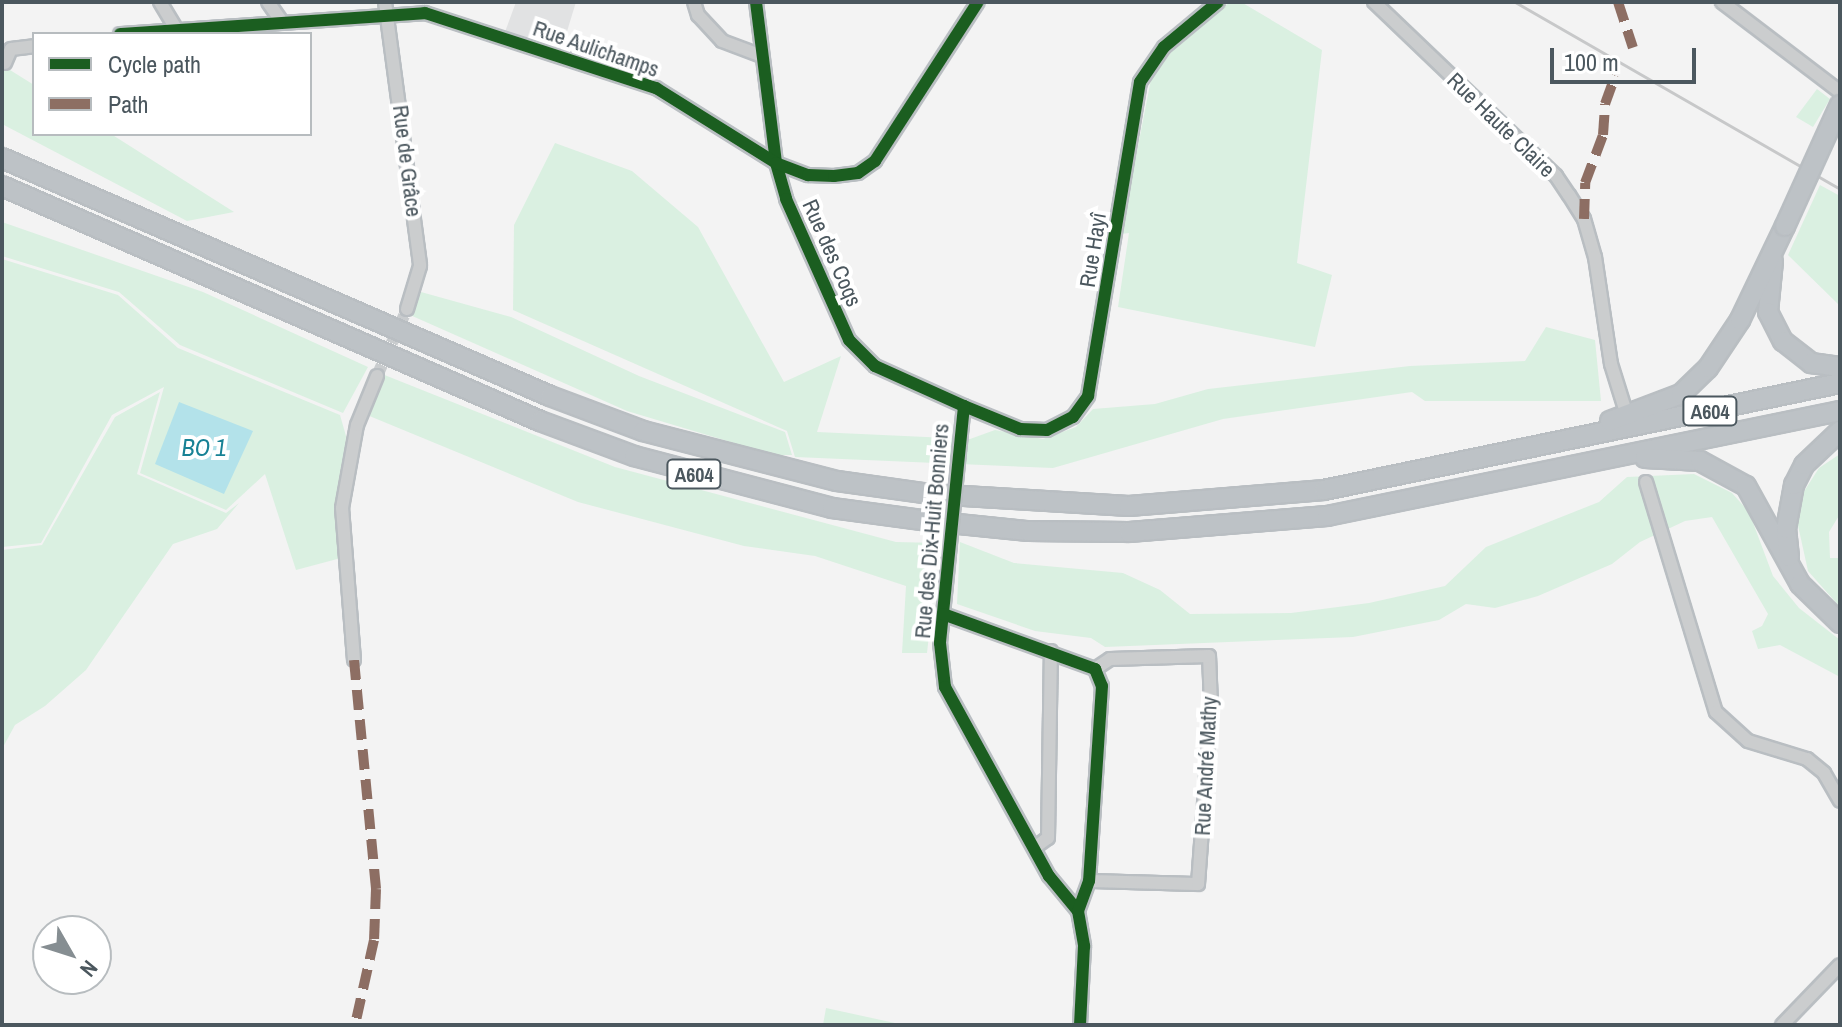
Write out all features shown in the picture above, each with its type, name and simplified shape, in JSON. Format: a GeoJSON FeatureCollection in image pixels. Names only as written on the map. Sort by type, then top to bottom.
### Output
{"type":"FeatureCollection","features":[{"type":"Feature","properties":{"kind":"highway"},"geometry":{"type":"LineString","coordinates":[[1581,438],[1605,422],[1667,402],[1696,382],[1727,342],[1840,105]]}},
{"type":"Feature","properties":{"kind":"highway","name":"A604"},"geometry":{"type":"LineString","coordinates":[[2,158],[550,396],[643,431],[837,481],[1030,504],[1225,501],[1324,490],[1840,383]]}},
{"type":"Feature","properties":{"kind":"highway","name":"A604"},"geometry":{"type":"LineString","coordinates":[[2,186],[540,421],[732,485],[832,508],[1028,531],[1227,527],[1405,502],[1840,411]]}},
{"type":"Feature","properties":{"kind":"highway"},"geometry":{"type":"LineString","coordinates":[[1784,228],[1769,273],[1768,312],[1796,353],[1811,363],[1840,367]]}},
{"type":"Feature","properties":{"kind":"highway"},"geometry":{"type":"LineString","coordinates":[[1790,564],[1788,500],[1804,465],[1840,431]]}},
{"type":"Feature","properties":{"kind":"highway"},"geometry":{"type":"LineString","coordinates":[[1630,455],[1700,461],[1724,470],[1752,494],[1808,595],[1840,623]]}},
{"type":"Feature","properties":{"kind":"street"},"geometry":{"type":"LineString","coordinates":[[160,2],[175,27]]}},
{"type":"Feature","properties":{"kind":"street"},"geometry":{"type":"LineString","coordinates":[[268,2],[280,19]]}},
{"type":"Feature","properties":{"kind":"street"},"geometry":{"type":"LineString","coordinates":[[694,2],[698,15],[722,41],[762,56]]}},
{"type":"Feature","properties":{"kind":"street","name":"Rue des Coqs"},"geometry":{"type":"LineString","coordinates":[[756,2],[776,163],[786,199],[849,340],[875,366],[964,406]]}},
{"type":"Feature","properties":{"kind":"street","name":"Rue Aulichamps"},"geometry":{"type":"LineString","coordinates":[[136,32],[387,7],[425,13],[656,88],[776,163],[808,175],[834,176],[858,173],[875,161],[978,2]]}},
{"type":"Feature","properties":{"kind":"street","name":"Rue Hayî"},"geometry":{"type":"LineString","coordinates":[[964,406],[1020,429],[1047,430],[1073,417],[1088,396],[1140,82],[1164,47],[1218,2]]}},
{"type":"Feature","properties":{"kind":"street","name":"Rue Haute Claire"},"geometry":{"type":"LineString","coordinates":[[1374,2],[1556,176],[1584,219],[1595,257],[1611,364],[1625,409]]}},
{"type":"Feature","properties":{"kind":"street"},"geometry":{"type":"LineString","coordinates":[[1722,2],[1840,92]]}},
{"type":"Feature","properties":{"kind":"street","name":"Rue de Grâce"},"geometry":{"type":"LineString","coordinates":[[387,7],[420,266],[407,309]]}},
{"type":"Feature","properties":{"kind":"street"},"geometry":{"type":"LineString","coordinates":[[5,63],[11,49],[32,46]]}},
{"type":"Feature","properties":{"kind":"street"},"geometry":{"type":"LineString","coordinates":[[354,660],[342,508],[357,425],[377,376]]}},
{"type":"Feature","properties":{"kind":"street","name":"Rue des Dix-Huit Bonniers"},"geometry":{"type":"LineString","coordinates":[[964,406],[943,614],[945,687],[1034,848],[1078,911],[1084,946],[1080,1025]]}},
{"type":"Feature","properties":{"kind":"street"},"geometry":{"type":"LineString","coordinates":[[1646,482],[1716,712],[1748,741],[1807,759],[1824,773],[1840,801]]}},
{"type":"Feature","properties":{"kind":"street"},"geometry":{"type":"LineString","coordinates":[[943,614],[1095,669]]}},
{"type":"Feature","properties":{"kind":"street"},"geometry":{"type":"LineString","coordinates":[[1034,848],[1048,838],[1051,651]]}},
{"type":"Feature","properties":{"kind":"street","name":"Rue André Mathy"},"geometry":{"type":"LineString","coordinates":[[1089,881],[1198,884],[1211,705],[1209,656],[1110,659],[1095,669]]}},
{"type":"Feature","properties":{"kind":"street","name":"Rue des Dix-Huit Bonniers"},"geometry":{"type":"LineString","coordinates":[[1078,911],[1089,881],[1102,686],[1095,669]]}},
{"type":"Feature","properties":{"kind":"street"},"geometry":{"type":"LineString","coordinates":[[1782,1025],[1840,965]]}},
{"type":"Feature","properties":{"kind":"shaded area"},"geometry":{"type":"Polygon","coordinates":[[[516,2],[576,2],[561,51],[505,32],[516,2]]]}},
{"type":"Feature","properties":{"kind":"green space"},"geometry":{"type":"Polygon","coordinates":[[[1230,2],[1241,2],[1322,50],[1297,263],[1332,275],[1315,347],[1118,307],[1129,233],[1121,234],[1151,79],[1176,46],[1230,2]]]}},
{"type":"Feature","properties":{"kind":"green space"},"geometry":{"type":"Polygon","coordinates":[[[2,65],[32,84],[32,136],[114,136],[234,212],[187,221],[2,124],[2,65]]]}},
{"type":"Feature","properties":{"kind":"green space"},"geometry":{"type":"Polygon","coordinates":[[[1817,89],[1830,99],[1813,127],[1796,117],[1817,89]]]}},
{"type":"Feature","properties":{"kind":"green space"},"geometry":{"type":"Polygon","coordinates":[[[555,143],[632,171],[698,227],[784,382],[841,356],[817,432],[970,439],[995,430],[1043,439],[1076,427],[1093,409],[1155,404],[1208,389],[1410,366],[1525,361],[1546,327],[1595,340],[1601,401],[1425,401],[1412,392],[1223,419],[1053,468],[795,457],[787,431],[513,310],[514,225],[555,143]]]}},
{"type":"Feature","properties":{"kind":"green space"},"geometry":{"type":"Polygon","coordinates":[[[1820,185],[1840,196],[1840,306],[1788,255],[1820,185]]]}},
{"type":"Feature","properties":{"kind":"green space"},"geometry":{"type":"Polygon","coordinates":[[[2,222],[203,292],[368,367],[343,413],[180,345],[119,292],[2,256],[2,222]]]}},
{"type":"Feature","properties":{"kind":"green space"},"geometry":{"type":"Polygon","coordinates":[[[2,259],[118,295],[178,348],[340,415],[346,436],[341,558],[296,570],[265,474],[226,510],[140,473],[164,387],[112,415],[41,543],[2,547],[2,259]]]}},
{"type":"Feature","properties":{"kind":"green space"},"geometry":{"type":"Polygon","coordinates":[[[421,292],[511,317],[639,376],[785,432],[792,455],[774,455],[627,411],[410,315],[421,292]]]}},
{"type":"Feature","properties":{"kind":"green space"},"geometry":{"type":"Polygon","coordinates":[[[382,374],[615,467],[896,542],[939,543],[927,653],[902,653],[906,586],[815,556],[744,546],[578,502],[367,415],[382,374]]]}},
{"type":"Feature","properties":{"kind":"green space"},"geometry":{"type":"Polygon","coordinates":[[[160,392],[137,474],[226,513],[239,503],[217,529],[173,544],[86,670],[45,706],[15,725],[2,749],[2,550],[42,545],[115,417],[160,392]]]}},
{"type":"Feature","properties":{"kind":"green space"},"geometry":{"type":"Polygon","coordinates":[[[1840,454],[1840,514],[1829,532],[1830,558],[1840,558],[1840,607],[1808,571],[1797,521],[1803,493],[1819,468],[1840,454]]]}},
{"type":"Feature","properties":{"kind":"green space"},"geometry":{"type":"Polygon","coordinates":[[[1694,474],[1732,493],[1749,512],[1773,576],[1799,608],[1840,640],[1840,677],[1780,645],[1758,649],[1752,631],[1762,626],[1768,614],[1712,517],[1685,521],[1640,542],[1612,564],[1538,596],[1495,608],[1466,604],[1439,620],[1353,637],[1105,647],[1091,638],[1035,631],[957,604],[960,542],[1014,563],[1123,573],[1160,590],[1190,614],[1291,613],[1369,603],[1445,586],[1486,547],[1599,502],[1627,477],[1694,474]]]}},
{"type":"Feature","properties":{"kind":"green space"},"geometry":{"type":"Polygon","coordinates":[[[826,1008],[904,1025],[823,1025],[826,1008]]]}},
{"type":"Feature","properties":{"kind":"water","name":"BO 1"},"geometry":{"type":"Polygon","coordinates":[[[179,402],[253,431],[224,494],[155,464],[179,402]]]}},
{"type":"Feature","properties":{"kind":"tunnel"},"geometry":{"type":"LineString","coordinates":[[377,376],[407,309]]}},
{"type":"Feature","properties":{"kind":"railway"},"geometry":{"type":"LineString","coordinates":[[1515,2],[1840,189]]}},
{"type":"Feature","properties":{"kind":"marked path"},"geometry":{"type":"LineString","coordinates":[[1618,2],[1633,48]]}},
{"type":"Feature","properties":{"kind":"marked path"},"geometry":{"type":"LineString","coordinates":[[1584,219],[1585,183],[1603,135],[1605,104],[1615,76]]}},
{"type":"Feature","properties":{"kind":"marked path"},"geometry":{"type":"LineString","coordinates":[[354,660],[376,889],[374,940],[355,1025]]}},
{"type":"Feature","properties":{"kind":"cycle path"},"geometry":{"type":"LineString","coordinates":[[756,2],[776,163],[786,199],[849,340],[875,366],[1020,429],[1047,430],[1073,417],[1088,396],[1140,82],[1164,47],[1218,2]]}},
{"type":"Feature","properties":{"kind":"cycle path"},"geometry":{"type":"LineString","coordinates":[[149,32],[425,13],[656,88],[776,163],[808,175],[834,176],[858,173],[875,161],[978,2]]}},
{"type":"Feature","properties":{"kind":"cycle path"},"geometry":{"type":"LineString","coordinates":[[964,406],[940,643],[945,687],[1049,876],[1078,911],[1084,946],[1080,1025]]}},
{"type":"Feature","properties":{"kind":"cycle path"},"geometry":{"type":"LineString","coordinates":[[943,614],[1095,669],[1102,686],[1089,881],[1078,911]]}}]}
